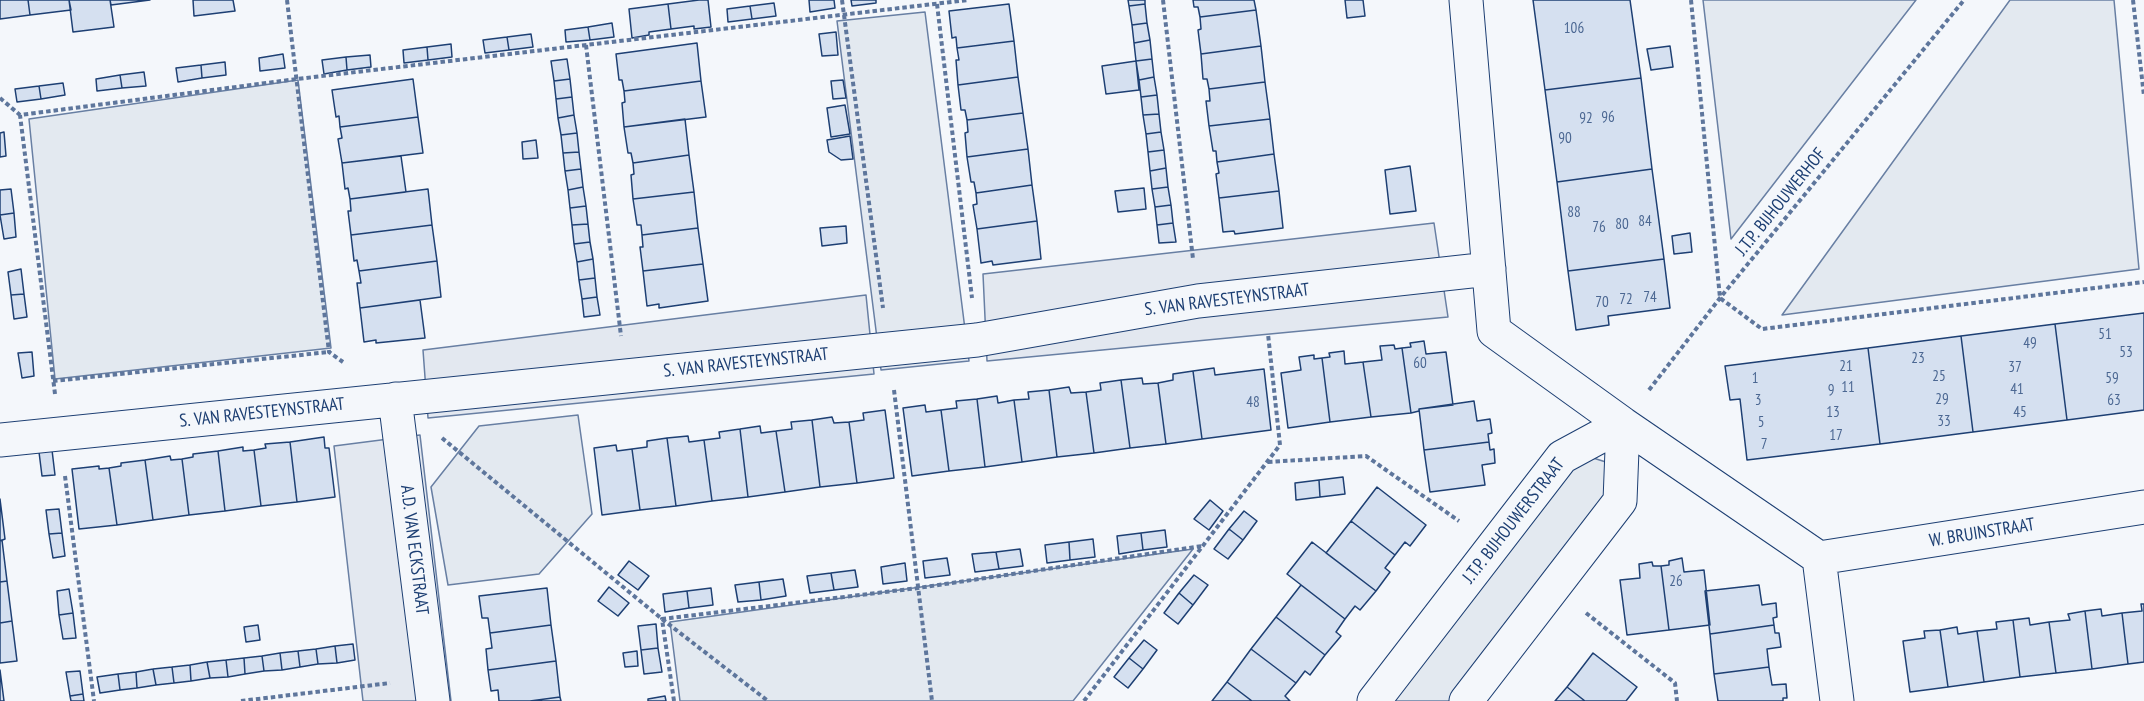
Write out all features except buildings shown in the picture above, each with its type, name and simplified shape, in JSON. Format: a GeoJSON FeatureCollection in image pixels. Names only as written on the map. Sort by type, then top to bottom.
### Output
{"type":"FeatureCollection","features":[{"type":"Feature","properties":{"kind":"street"},"geometry":{"type":"LineString","coordinates":[[1466,0],[1494,331],[1623,424],[1819,558],[1837,701]]}},
{"type":"Feature","properties":{"kind":"street","name":"S. VAN RAVESTEYNSTRAAT"},"geometry":{"type":"LineString","coordinates":[[0,440],[977,340],[1198,301],[1489,269]]}},
{"type":"Feature","properties":{"kind":"street","name":"A.D. VAN ECKSTRAAT"},"geometry":{"type":"LineString","coordinates":[[395,399],[432,689]]}},
{"type":"Feature","properties":{"kind":"street"},"geometry":{"type":"LineString","coordinates":[[1466,701],[1620,501],[1623,424]]}},
{"type":"Feature","properties":{"kind":"street","name":"J.T.P. BIJHOUWERSTRAAT"},"geometry":{"type":"LineString","coordinates":[[1374,701],[1562,457],[1623,424]]}},
{"type":"Feature","properties":{"kind":"street","name":"W. BRUINSTRAAT"},"geometry":{"type":"LineString","coordinates":[[1819,558],[2144,507]]}},
{"type":"Feature","properties":{"kind":"path"},"geometry":{"type":"LineString","coordinates":[[20,115],[297,79],[968,0]]}},
{"type":"Feature","properties":{"kind":"path"},"geometry":{"type":"LineString","coordinates":[[1163,0],[1198,301]]}},
{"type":"Feature","properties":{"kind":"path"},"geometry":{"type":"LineString","coordinates":[[1691,0],[1720,298],[1762,329],[2144,282]]}},
{"type":"Feature","properties":{"kind":"path","name":"J.T.P. BIJHOUWERHOF"},"geometry":{"type":"LineString","coordinates":[[1623,424],[1720,298],[1964,0]]}},
{"type":"Feature","properties":{"kind":"path"},"geometry":{"type":"LineString","coordinates":[[2133,0],[2144,96]]}},
{"type":"Feature","properties":{"kind":"path"},"geometry":{"type":"LineString","coordinates":[[937,4],[977,340]]}},
{"type":"Feature","properties":{"kind":"path"},"geometry":{"type":"LineString","coordinates":[[586,45],[626,375]]}},
{"type":"Feature","properties":{"kind":"path"},"geometry":{"type":"LineString","coordinates":[[0,98],[20,115],[94,701]]}},
{"type":"Feature","properties":{"kind":"path"},"geometry":{"type":"LineString","coordinates":[[1084,701],[1280,445],[1263,294]]}},
{"type":"Feature","properties":{"kind":"path"},"geometry":{"type":"LineString","coordinates":[[53,381],[330,352]]}},
{"type":"Feature","properties":{"kind":"path"},"geometry":{"type":"LineString","coordinates":[[1268,462],[1365,456],[1494,545]]}},
{"type":"Feature","properties":{"kind":"path"},"geometry":{"type":"LineString","coordinates":[[674,701],[662,619],[918,588],[1202,546]]}},
{"type":"Feature","properties":{"kind":"path"},"geometry":{"type":"LineString","coordinates":[[1554,587],[1675,683],[1677,701]]}},
{"type":"Feature","properties":{"kind":"path"},"geometry":{"type":"LineString","coordinates":[[241,701],[432,689]]}},
{"type":"Feature","properties":{"kind":"shaded area"},"geometry":{"type":"Polygon","coordinates":[[[1703,0],[1916,0],[1731,239],[1703,0]]]}},
{"type":"Feature","properties":{"kind":"shaded area"},"geometry":{"type":"Polygon","coordinates":[[[2010,0],[2114,0],[2139,269],[1782,315],[2010,0]]]}},
{"type":"Feature","properties":{"kind":"shaded area"},"geometry":{"type":"Polygon","coordinates":[[[925,12],[969,361],[881,370],[837,21],[925,12]]]}},
{"type":"Feature","properties":{"kind":"shaded area"},"geometry":{"type":"Polygon","coordinates":[[[298,80],[331,348],[55,379],[29,119],[298,80]]]}},
{"type":"Feature","properties":{"kind":"shaded area"},"geometry":{"type":"Polygon","coordinates":[[[1434,223],[1448,317],[987,361],[983,274],[1434,223]]]}},
{"type":"Feature","properties":{"kind":"shaded area"},"geometry":{"type":"Polygon","coordinates":[[[866,295],[874,374],[428,418],[423,350],[866,295]]]}},
{"type":"Feature","properties":{"kind":"shaded area"},"geometry":{"type":"Polygon","coordinates":[[[578,415],[592,514],[539,574],[448,585],[431,487],[479,426],[578,415]]]}},
{"type":"Feature","properties":{"kind":"shaded area"},"geometry":{"type":"Polygon","coordinates":[[[420,435],[451,701],[363,701],[334,446],[420,435]]]}},
{"type":"Feature","properties":{"kind":"shaded area"},"geometry":{"type":"Polygon","coordinates":[[[1590,457],[1609,463],[1617,481],[1456,701],[1389,701],[1569,468],[1590,457]]]}},
{"type":"Feature","properties":{"kind":"shaded area"},"geometry":{"type":"Polygon","coordinates":[[[1193,549],[1073,701],[680,701],[670,622],[1193,549]]]}}]}
